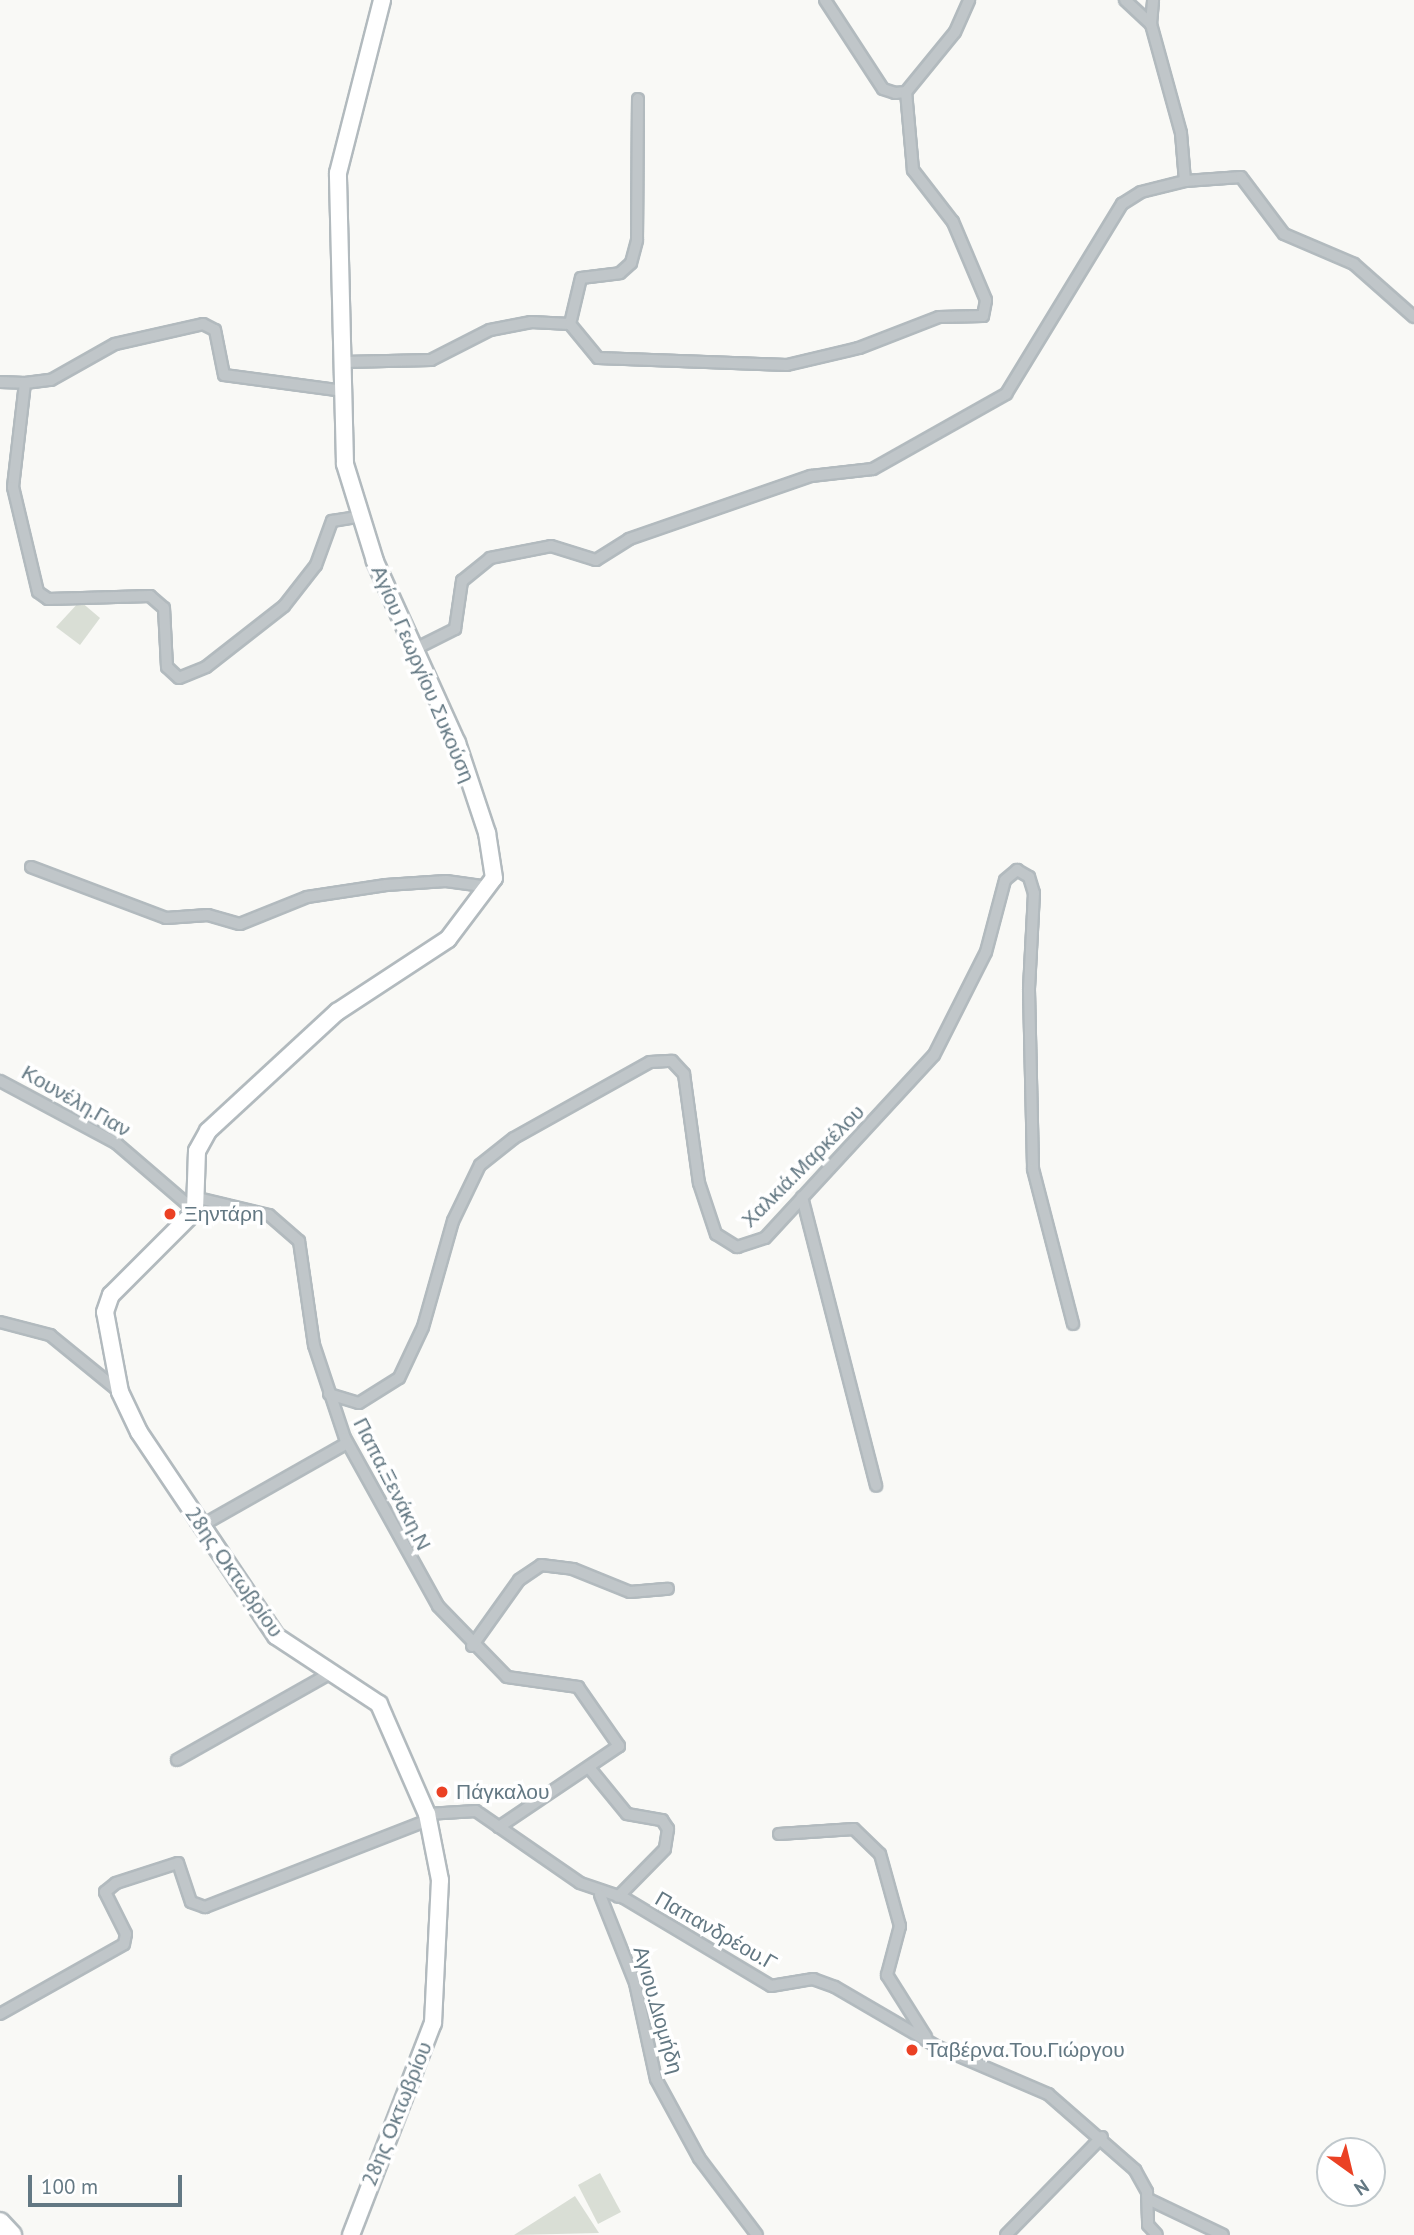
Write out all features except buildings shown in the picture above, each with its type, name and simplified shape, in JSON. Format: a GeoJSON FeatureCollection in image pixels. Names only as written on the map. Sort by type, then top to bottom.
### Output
{"type":"FeatureCollection","features":[{"type":"Feature","properties":{"kind":"main road","name":"Αγίου Γεωργίου Συκούση"},"geometry":{"type":"LineString","coordinates":[[382,0],[338,173],[345,464],[358,517],[457,743],[487,833],[494,868],[489,887]]}},
{"type":"Feature","properties":{"kind":"main road"},"geometry":{"type":"LineString","coordinates":[[120,1392],[107,1300],[196,1204],[197,1151],[208,1131],[337,1012],[448,939],[489,887]]}},
{"type":"Feature","properties":{"kind":"main road","name":"28ης Οκτωβρίου"},"geometry":{"type":"LineString","coordinates":[[120,1392],[201,1526],[276,1636],[382,1707],[428,1817],[440,1880],[433,2023],[351,2235]]}},
{"type":"Feature","properties":{"kind":"street"},"geometry":{"type":"LineString","coordinates":[[825,0],[883,89],[906,92]]}},
{"type":"Feature","properties":{"kind":"street"},"geometry":{"type":"LineString","coordinates":[[570,324],[598,358],[787,365],[859,348],[939,317],[985,315],[986,300],[953,222],[913,170],[906,92],[955,32],[970,0]]}},
{"type":"Feature","properties":{"kind":"street"},"geometry":{"type":"LineString","coordinates":[[1125,0],[1151,24]]}},
{"type":"Feature","properties":{"kind":"street"},"geometry":{"type":"LineString","coordinates":[[1153,0],[1151,24],[1181,133],[1185,181]]}},
{"type":"Feature","properties":{"kind":"street"},"geometry":{"type":"LineString","coordinates":[[570,324],[581,278],[620,273],[631,263],[637,240],[638,99]]}},
{"type":"Feature","properties":{"kind":"street"},"geometry":{"type":"LineString","coordinates":[[415,649],[455,629],[462,581],[490,558],[551,546],[596,560],[629,538],[811,476],[873,469],[998,399],[1018,379],[1122,204],[1141,192],[1185,181],[1246,180],[1284,234],[1354,264],[1414,317]]}},
{"type":"Feature","properties":{"kind":"street"},"geometry":{"type":"LineString","coordinates":[[0,383],[51,380],[115,344],[203,324],[215,330],[224,374],[344,391]]}},
{"type":"Feature","properties":{"kind":"street"},"geometry":{"type":"LineString","coordinates":[[344,362],[431,360],[500,327],[570,324]]}},
{"type":"Feature","properties":{"kind":"street"},"geometry":{"type":"LineString","coordinates":[[25,383],[13,487],[38,592],[48,599],[150,596],[164,608],[167,667],[179,678],[206,667],[284,606],[316,565],[332,521],[358,517]]}},
{"type":"Feature","properties":{"kind":"street"},"geometry":{"type":"LineString","coordinates":[[30,867],[166,918],[208,915],[240,925],[307,897],[386,885],[446,881],[489,887]]}},
{"type":"Feature","properties":{"kind":"street","name":"Χαλκιά.Μαρκέλου"},"geometry":{"type":"LineString","coordinates":[[329,1394],[359,1403],[399,1378],[424,1327],[453,1221],[480,1165],[514,1138],[650,1062],[672,1061],[684,1074],[699,1183],[723,1242],[758,1243],[934,1055],[986,952],[1005,880],[1021,870],[1034,893],[1029,990],[1034,1169],[1073,1324]]}},
{"type":"Feature","properties":{"kind":"street","name":"Κουνέλη.Γιαν"},"geometry":{"type":"LineString","coordinates":[[0,1081],[116,1143],[196,1204]]}},
{"type":"Feature","properties":{"kind":"street"},"geometry":{"type":"LineString","coordinates":[[802,1197],[876,1486]]}},
{"type":"Feature","properties":{"kind":"street","name":"Παπα.Ξενάκη.Ν"},"geometry":{"type":"LineString","coordinates":[[196,1204],[269,1215],[299,1241],[308,1319],[329,1394],[347,1443],[421,1581],[472,1646],[511,1679],[578,1687],[601,1715],[619,1746],[591,1770]]}},
{"type":"Feature","properties":{"kind":"street"},"geometry":{"type":"LineString","coordinates":[[0,1322],[50,1335],[120,1392]]}},
{"type":"Feature","properties":{"kind":"street"},"geometry":{"type":"LineString","coordinates":[[201,1526],[347,1443]]}},
{"type":"Feature","properties":{"kind":"street"},"geometry":{"type":"LineString","coordinates":[[472,1646],[512,1588],[541,1565],[573,1569],[630,1592],[668,1589]]}},
{"type":"Feature","properties":{"kind":"street"},"geometry":{"type":"LineString","coordinates":[[177,1760],[331,1672]]}},
{"type":"Feature","properties":{"kind":"street"},"geometry":{"type":"LineString","coordinates":[[499,1827],[591,1770],[627,1814],[662,1820],[668,1829],[665,1849],[618,1897]]}},
{"type":"Feature","properties":{"kind":"street","name":"Παπανδρέου.Γ"},"geometry":{"type":"LineString","coordinates":[[0,2014],[124,1944],[126,1934],[105,1892],[112,1885],[178,1863],[191,1902],[205,1907],[428,1817],[471,1810],[600,1895],[618,1897],[771,1986],[819,1981],[929,2040],[1048,2094],[1102,2137],[1135,2170],[1149,2199]]}},
{"type":"Feature","properties":{"kind":"street"},"geometry":{"type":"LineString","coordinates":[[779,1834],[854,1829],[880,1854],[900,1926],[887,1975],[929,2040]]}},
{"type":"Feature","properties":{"kind":"street","name":"Αγιου.Διομήδη"},"geometry":{"type":"LineString","coordinates":[[600,1895],[635,1983],[656,2079],[699,2158],[757,2235]]}},
{"type":"Feature","properties":{"kind":"street"},"geometry":{"type":"LineString","coordinates":[[1006,2235],[1102,2137]]}},
{"type":"Feature","properties":{"kind":"street"},"geometry":{"type":"LineString","coordinates":[[1157,2235],[1147,2230],[1149,2199],[1223,2235]]}},
{"type":"Feature","properties":{"kind":"shaded area"},"geometry":{"type":"Polygon","coordinates":[[[80,601],[100,618],[80,645],[56,627],[80,601]]]}},
{"type":"Feature","properties":{"kind":"shaded area"},"geometry":{"type":"Polygon","coordinates":[[[600,2173],[621,2212],[598,2224],[578,2185],[600,2173]]]}},
{"type":"Feature","properties":{"kind":"shaded area"},"geometry":{"type":"Polygon","coordinates":[[[575,2196],[599,2233],[514,2235],[575,2196]]]}},
{"type":"Feature","properties":{"kind":"place","name":"Ξηντάρη"},"geometry":{"type":"Point","coordinates":[170,1214]}},
{"type":"Feature","properties":{"kind":"place","name":"Πάγκαλου"},"geometry":{"type":"Point","coordinates":[442,1792]}},
{"type":"Feature","properties":{"kind":"place","name":"Ταβέρνα.Του.Γιώργου"},"geometry":{"type":"Point","coordinates":[912,2050]}}]}
